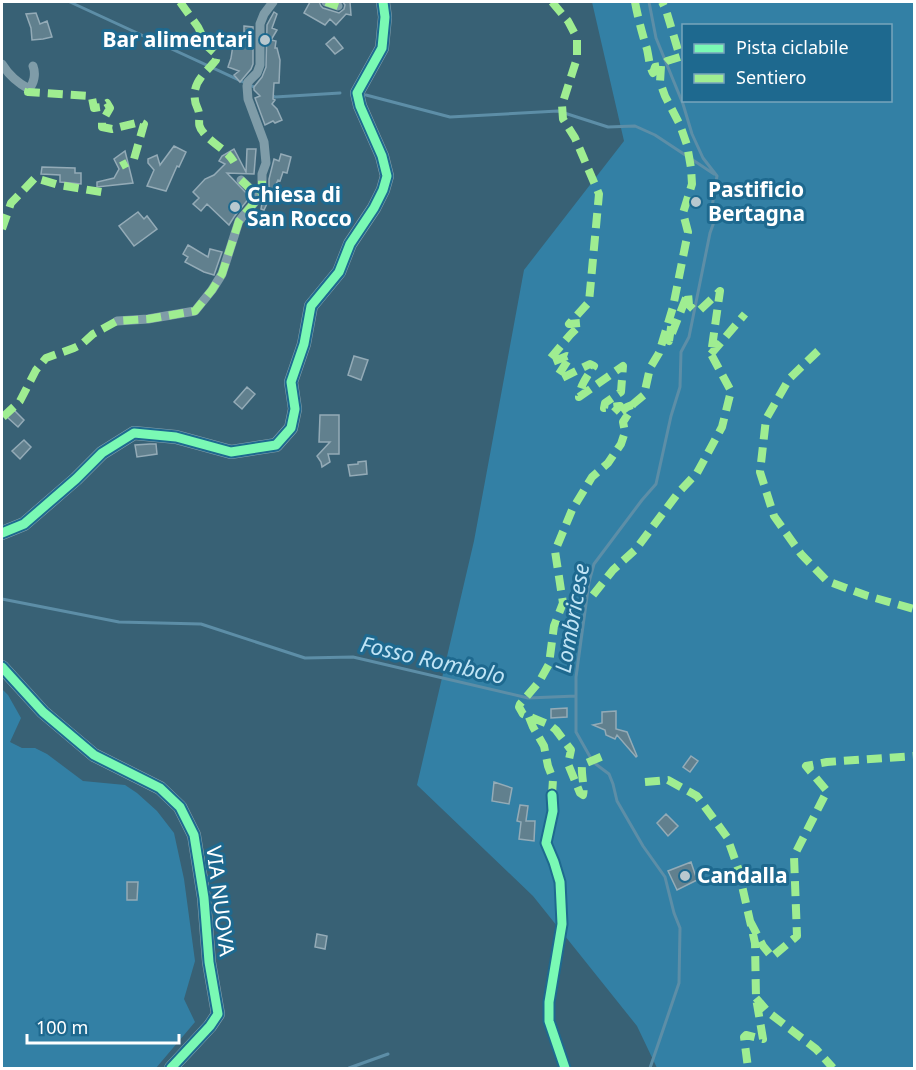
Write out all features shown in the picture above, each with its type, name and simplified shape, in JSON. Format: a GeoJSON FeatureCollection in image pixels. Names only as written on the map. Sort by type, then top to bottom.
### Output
{"type":"FeatureCollection","features":[{"type":"Feature","properties":{"kind":"street"},"geometry":{"type":"LineString","coordinates":[[117,321],[148,319],[195,311],[222,274],[239,221],[259,197],[262,187],[262,174],[266,163],[264,142],[248,99],[247,86],[260,65],[260,24],[273,2]]}},
{"type":"Feature","properties":{"kind":"street"},"geometry":{"type":"LineString","coordinates":[[326,2],[338,6]]}},
{"type":"Feature","properties":{"kind":"street"},"geometry":{"type":"LineString","coordinates":[[2,533],[24,524],[102,453],[134,433],[176,436],[231,452],[276,445],[291,428],[295,409],[291,382],[304,344],[311,306],[339,272],[350,244],[374,208],[387,176],[382,156],[360,106],[357,93],[382,48],[385,17],[383,2]]}},
{"type":"Feature","properties":{"kind":"street"},"geometry":{"type":"LineString","coordinates":[[2,64],[21,85],[29,89],[34,79],[33,66]]}},
{"type":"Feature","properties":{"kind":"street"},"geometry":{"type":"LineString","coordinates":[[241,180],[259,197]]}},
{"type":"Feature","properties":{"kind":"street","name":"VIA NUOVA"},"geometry":{"type":"LineString","coordinates":[[2,668],[43,712],[94,754],[160,788],[180,807],[194,835],[218,1014],[210,1026],[171,1068]]}},
{"type":"Feature","properties":{"kind":"street"},"geometry":{"type":"LineString","coordinates":[[552,795],[553,811],[546,843],[560,882],[562,924],[549,1002],[549,1021],[565,1068]]}},
{"type":"Feature","properties":{"kind":"shaded area"},"geometry":{"type":"Polygon","coordinates":[[[592,2],[914,2],[914,1068],[657,1068],[637,1026],[533,896],[417,785],[474,541],[524,270],[624,141],[592,2]]]}},
{"type":"Feature","properties":{"kind":"shaded area"},"geometry":{"type":"Polygon","coordinates":[[[2,689],[21,718],[10,742],[22,748],[35,748],[47,754],[83,781],[125,785],[157,811],[174,833],[184,879],[195,961],[184,999],[195,1022],[156,1068],[2,1068],[2,689]]]}},
{"type":"Feature","properties":{"kind":"building"},"geometry":{"type":"Polygon","coordinates":[[[310,2],[319,2],[323,8],[339,13],[344,9],[343,2],[350,2],[351,15],[346,14],[336,25],[330,19],[325,25],[304,13],[310,2]]]}},
{"type":"Feature","properties":{"kind":"building"},"geometry":{"type":"Polygon","coordinates":[[[274,12],[277,14],[272,28],[277,30],[271,40],[276,41],[275,48],[277,48],[280,60],[279,83],[274,83],[273,99],[275,100],[272,104],[282,120],[265,125],[255,98],[260,96],[254,87],[266,67],[267,25],[274,12]]]}},
{"type":"Feature","properties":{"kind":"building"},"geometry":{"type":"Polygon","coordinates":[[[36,13],[40,24],[47,21],[52,37],[32,40],[26,14],[36,13]]]}},
{"type":"Feature","properties":{"kind":"building"},"geometry":{"type":"Polygon","coordinates":[[[244,26],[253,27],[253,64],[240,82],[234,75],[239,71],[228,67],[233,45],[240,45],[241,38],[244,38],[244,26]]]}},
{"type":"Feature","properties":{"kind":"building"},"geometry":{"type":"Polygon","coordinates":[[[334,37],[343,48],[335,54],[326,44],[334,37]]]}},
{"type":"Feature","properties":{"kind":"building"},"geometry":{"type":"Polygon","coordinates":[[[174,146],[186,152],[166,191],[147,186],[154,170],[148,163],[148,159],[157,155],[160,165],[174,146]]]}},
{"type":"Feature","properties":{"kind":"building"},"geometry":{"type":"Polygon","coordinates":[[[234,149],[246,172],[247,149],[256,149],[254,174],[227,173],[250,197],[229,225],[207,204],[201,211],[193,204],[199,198],[193,192],[205,179],[214,175],[225,164],[219,161],[222,156],[234,149]]]}},
{"type":"Feature","properties":{"kind":"building"},"geometry":{"type":"Polygon","coordinates":[[[125,151],[133,183],[97,187],[97,182],[114,178],[119,169],[114,159],[125,151]]]}},
{"type":"Feature","properties":{"kind":"building"},"geometry":{"type":"Polygon","coordinates":[[[281,154],[291,157],[287,173],[283,172],[264,210],[261,209],[269,192],[269,179],[274,159],[279,161],[281,154]]]}},
{"type":"Feature","properties":{"kind":"building"},"geometry":{"type":"Polygon","coordinates":[[[42,167],[75,168],[75,173],[81,173],[81,184],[60,182],[60,175],[41,174],[42,167]]]}},
{"type":"Feature","properties":{"kind":"building"},"geometry":{"type":"Polygon","coordinates":[[[138,212],[144,219],[147,216],[157,229],[134,246],[119,226],[138,212]]]}},
{"type":"Feature","properties":{"kind":"building"},"geometry":{"type":"Polygon","coordinates":[[[188,245],[208,257],[210,249],[222,252],[214,275],[185,262],[188,257],[183,254],[188,245]]]}},
{"type":"Feature","properties":{"kind":"building"},"geometry":{"type":"Polygon","coordinates":[[[354,356],[368,360],[361,380],[348,375],[354,356]]]}},
{"type":"Feature","properties":{"kind":"building"},"geometry":{"type":"Polygon","coordinates":[[[247,387],[255,394],[242,409],[234,402],[247,387]]]}},
{"type":"Feature","properties":{"kind":"building"},"geometry":{"type":"Polygon","coordinates":[[[14,410],[24,420],[18,427],[7,417],[14,410]]]}},
{"type":"Feature","properties":{"kind":"building"},"geometry":{"type":"Polygon","coordinates":[[[320,415],[339,415],[339,454],[328,454],[330,462],[322,467],[317,456],[330,442],[319,442],[320,415]]]}},
{"type":"Feature","properties":{"kind":"building"},"geometry":{"type":"Polygon","coordinates":[[[24,440],[31,447],[20,459],[12,451],[24,440]]]}},
{"type":"Feature","properties":{"kind":"building"},"geometry":{"type":"Polygon","coordinates":[[[156,444],[157,454],[137,457],[135,445],[156,444]]]}},
{"type":"Feature","properties":{"kind":"building"},"geometry":{"type":"Polygon","coordinates":[[[366,461],[367,474],[350,476],[348,465],[366,461]]]}},
{"type":"Feature","properties":{"kind":"building"},"geometry":{"type":"Polygon","coordinates":[[[567,708],[567,717],[551,718],[551,709],[567,708]]]}},
{"type":"Feature","properties":{"kind":"building"},"geometry":{"type":"Polygon","coordinates":[[[616,711],[616,729],[627,732],[636,757],[617,735],[615,739],[606,735],[605,730],[593,725],[602,723],[602,712],[616,711]]]}},
{"type":"Feature","properties":{"kind":"building"},"geometry":{"type":"Polygon","coordinates":[[[691,756],[698,761],[690,772],[683,767],[691,756]]]}},
{"type":"Feature","properties":{"kind":"building"},"geometry":{"type":"Polygon","coordinates":[[[494,782],[512,788],[509,804],[492,801],[494,782]]]}},
{"type":"Feature","properties":{"kind":"building"},"geometry":{"type":"Polygon","coordinates":[[[520,805],[528,806],[526,821],[535,821],[534,841],[519,839],[521,822],[517,821],[520,805]]]}},
{"type":"Feature","properties":{"kind":"building"},"geometry":{"type":"Polygon","coordinates":[[[666,814],[678,826],[668,836],[657,823],[666,814]]]}},
{"type":"Feature","properties":{"kind":"building"},"geometry":{"type":"Polygon","coordinates":[[[691,862],[697,880],[677,890],[668,871],[691,862]]]}},
{"type":"Feature","properties":{"kind":"building"},"geometry":{"type":"Polygon","coordinates":[[[127,882],[138,882],[137,900],[127,900],[127,882]]]}},
{"type":"Feature","properties":{"kind":"building"},"geometry":{"type":"Polygon","coordinates":[[[317,934],[327,936],[325,949],[315,947],[317,934]]]}},
{"type":"Feature","properties":{"kind":"waterway"},"geometry":{"type":"LineString","coordinates":[[70,2],[256,88]]}},
{"type":"Feature","properties":{"kind":"waterway","name":"Lombricese"},"geometry":{"type":"LineString","coordinates":[[649,2],[656,38],[682,102]]}},
{"type":"Feature","properties":{"kind":"waterway"},"geometry":{"type":"LineString","coordinates":[[270,94],[275,97],[340,93]]}},
{"type":"Feature","properties":{"kind":"waterway"},"geometry":{"type":"LineString","coordinates":[[366,95],[450,117],[558,111],[608,127],[635,126],[655,135],[714,174]]}},
{"type":"Feature","properties":{"kind":"waterway","name":"Lombricese"},"geometry":{"type":"LineString","coordinates":[[650,1068],[679,983],[680,928],[665,877],[643,846],[617,801],[609,774],[593,762],[576,732],[576,677],[589,582],[594,564],[656,484],[680,387],[681,352],[689,337],[710,233],[715,219],[712,207],[717,176],[703,158],[692,134],[682,102]]}},
{"type":"Feature","properties":{"kind":"waterway","name":"Fosso Rombolo"},"geometry":{"type":"LineString","coordinates":[[2,599],[119,622],[201,624],[305,658],[353,657],[528,698],[576,696]]}},
{"type":"Feature","properties":{"kind":"waterway"},"geometry":{"type":"LineString","coordinates":[[349,1068],[388,1054]]}},
{"type":"Feature","properties":{"kind":"marked path"},"geometry":{"type":"LineString","coordinates":[[180,2],[198,27],[208,47],[217,55],[216,60],[198,82],[196,88],[195,102],[199,112],[200,127],[234,162]]}},
{"type":"Feature","properties":{"kind":"marked path"},"geometry":{"type":"LineString","coordinates":[[326,2],[338,6]]}},
{"type":"Feature","properties":{"kind":"marked path"},"geometry":{"type":"LineString","coordinates":[[552,2],[568,21],[577,38],[577,58],[562,105],[563,119],[575,138],[599,194],[589,302],[569,324],[580,323],[580,325],[549,360],[552,362],[570,357],[559,374],[560,379],[590,364],[594,366],[583,384],[579,397],[623,366],[621,392],[605,403],[604,408],[620,406],[614,412],[619,413],[632,405],[632,408],[623,422],[625,432],[621,444],[608,463],[592,477],[572,510],[555,551],[563,603],[554,626],[549,664],[539,682],[519,707],[523,714],[550,725],[571,750],[568,764],[580,793],[583,795],[582,765],[603,756]]}},
{"type":"Feature","properties":{"kind":"marked path"},"geometry":{"type":"LineString","coordinates":[[635,2],[653,73],[655,67],[680,57],[662,2]]}},
{"type":"Feature","properties":{"kind":"marked path"},"geometry":{"type":"LineString","coordinates":[[632,405],[644,395],[650,368],[659,353],[673,307],[688,232],[683,213],[692,184],[691,168],[687,145],[680,125],[660,82],[661,66]]}},
{"type":"Feature","properties":{"kind":"marked path"},"geometry":{"type":"LineString","coordinates":[[29,89],[28,92],[89,96],[92,98],[94,108],[107,103],[110,108],[102,122],[102,127],[112,129],[140,122],[144,124],[134,159],[121,166]]}},
{"type":"Feature","properties":{"kind":"marked path"},"geometry":{"type":"LineString","coordinates":[[3,417],[20,401],[36,370],[46,358],[82,344],[93,334],[117,321],[148,319],[195,311],[222,274],[239,221],[262,191],[262,174]]}},
{"type":"Feature","properties":{"kind":"marked path"},"geometry":{"type":"LineString","coordinates":[[2,229],[11,203],[35,178],[59,185],[107,193]]}},
{"type":"Feature","properties":{"kind":"marked path"},"geometry":{"type":"LineString","coordinates":[[241,180],[259,197]]}},
{"type":"Feature","properties":{"kind":"marked path"},"geometry":{"type":"LineString","coordinates":[[593,595],[613,570],[636,549],[678,493],[697,473],[722,427],[731,391],[711,354],[720,291],[700,310],[694,310],[689,305],[688,293],[669,341],[672,321],[670,320]]}},
{"type":"Feature","properties":{"kind":"marked path"},"geometry":{"type":"LineString","coordinates":[[711,354],[745,314]]}},
{"type":"Feature","properties":{"kind":"marked path"},"geometry":{"type":"LineString","coordinates":[[818,351],[789,379],[766,419],[760,472],[774,516],[801,554],[827,581],[914,609]]}},
{"type":"Feature","properties":{"kind":"marked path"},"geometry":{"type":"LineString","coordinates":[[529,717],[544,746],[553,779],[552,795]]}},
{"type":"Feature","properties":{"kind":"marked path"},"geometry":{"type":"LineString","coordinates":[[750,921],[763,946],[772,957],[797,936],[794,856],[827,791],[806,766],[827,762],[914,756]]}},
{"type":"Feature","properties":{"kind":"marked path"},"geometry":{"type":"LineString","coordinates":[[645,782],[668,780],[697,796],[727,837],[738,868],[755,943],[756,998],[763,1039],[746,1035],[744,1037],[748,1068]]}},
{"type":"Feature","properties":{"kind":"marked path"},"geometry":{"type":"LineString","coordinates":[[756,998],[768,1012],[816,1049],[833,1068]]}},
{"type":"Feature","properties":{"kind":"cycle path"},"geometry":{"type":"LineString","coordinates":[[2,533],[24,524],[102,453],[134,433],[176,437],[231,452],[276,445],[291,428],[295,409],[291,382],[304,344],[311,306],[339,272],[350,244],[374,208],[387,176],[382,156],[360,106],[357,93],[382,48],[385,17],[383,2]]}},
{"type":"Feature","properties":{"kind":"cycle path"},"geometry":{"type":"LineString","coordinates":[[2,667],[43,712],[94,755],[160,788],[180,807],[194,835],[204,898],[209,962],[218,1014],[210,1026],[171,1068]]}},
{"type":"Feature","properties":{"kind":"cycle path"},"geometry":{"type":"LineString","coordinates":[[552,795],[553,811],[546,843],[560,882],[562,924],[549,1002],[549,1021],[565,1068]]}},
{"type":"Feature","properties":{"kind":"place","name":"Bar alimentari"},"geometry":{"type":"Point","coordinates":[265,40]}},
{"type":"Feature","properties":{"kind":"place","name":"Pastificio Bertagna"},"geometry":{"type":"Point","coordinates":[696,202]}},
{"type":"Feature","properties":{"kind":"place","name":"Chiesa di San Rocco"},"geometry":{"type":"Point","coordinates":[235,207]}},
{"type":"Feature","properties":{"kind":"place","name":"Candalla"},"geometry":{"type":"Point","coordinates":[685,876]}}]}
